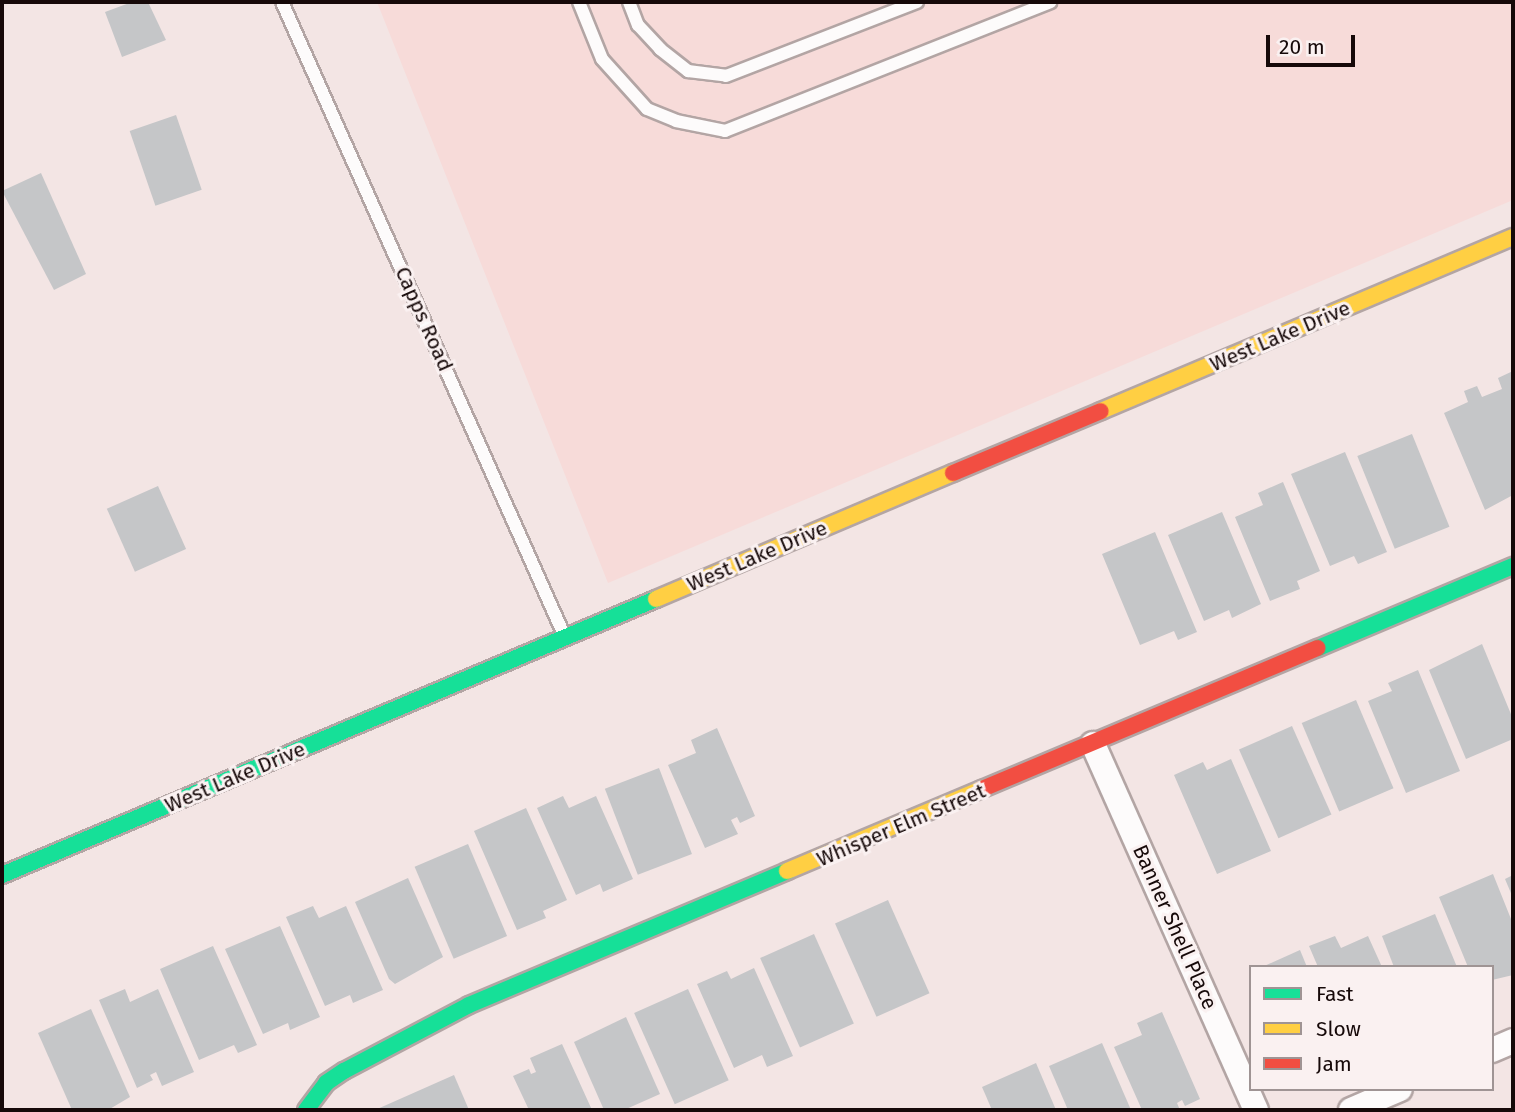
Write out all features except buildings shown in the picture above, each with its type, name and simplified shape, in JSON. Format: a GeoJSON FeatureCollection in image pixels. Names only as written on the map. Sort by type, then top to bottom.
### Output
{"type":"FeatureCollection","features":[{"type":"Feature","properties":{"kind":"street","name":"West Lake Drive"},"geometry":{"type":"LineString","coordinates":[[2,875],[1513,237]]}},
{"type":"Feature","properties":{"kind":"street","name":"Whisper Elm Street"},"geometry":{"type":"LineString","coordinates":[[306,1110],[326,1083],[344,1071],[469,1005],[1513,566]]}},
{"type":"Feature","properties":{"kind":"street","name":"Banner Shell Place"},"geometry":{"type":"LineString","coordinates":[[1093,744],[1256,1110]]}},
{"type":"Feature","properties":{"kind":"street"},"geometry":{"type":"LineString","coordinates":[[1494,1049],[1513,1041]]}},
{"type":"Feature","properties":{"kind":"street"},"geometry":{"type":"LineString","coordinates":[[1351,1110],[1395,1091]]}},
{"type":"Feature","properties":{"kind":"lane","name":"Capps Road"},"geometry":{"type":"LineString","coordinates":[[282,2],[565,637]]}},
{"type":"Feature","properties":{"kind":"lane"},"geometry":{"type":"LineString","coordinates":[[579,2],[602,59],[647,109],[676,121],[725,131],[1050,2]]}},
{"type":"Feature","properties":{"kind":"lane"},"geometry":{"type":"LineString","coordinates":[[629,2],[638,25],[660,49],[688,71],[726,76],[917,2]]}},
{"type":"Feature","properties":{"kind":"shaded area"},"geometry":{"type":"Polygon","coordinates":[[[377,2],[1513,2],[1513,200],[608,583],[377,2]]]}},
{"type":"Feature","properties":{"kind":"traffic: fast"},"geometry":{"type":"LineString","coordinates":[[1318,648],[1513,566]]}},
{"type":"Feature","properties":{"kind":"traffic: fast"},"geometry":{"type":"LineString","coordinates":[[2,875],[656,599]]}},
{"type":"Feature","properties":{"kind":"traffic: fast"},"geometry":{"type":"LineString","coordinates":[[306,1110],[326,1083],[344,1071],[469,1005],[787,871]]}},
{"type":"Feature","properties":{"kind":"traffic: slow"},"geometry":{"type":"LineString","coordinates":[[1101,411],[1513,237]]}},
{"type":"Feature","properties":{"kind":"traffic: slow"},"geometry":{"type":"LineString","coordinates":[[656,599],[953,473]]}},
{"type":"Feature","properties":{"kind":"traffic: slow"},"geometry":{"type":"LineString","coordinates":[[787,871],[982,789]]}},
{"type":"Feature","properties":{"kind":"traffic: jam"},"geometry":{"type":"LineString","coordinates":[[953,473],[1101,411]]}},
{"type":"Feature","properties":{"kind":"traffic: jam"},"geometry":{"type":"LineString","coordinates":[[982,789],[1318,648]]}}]}
